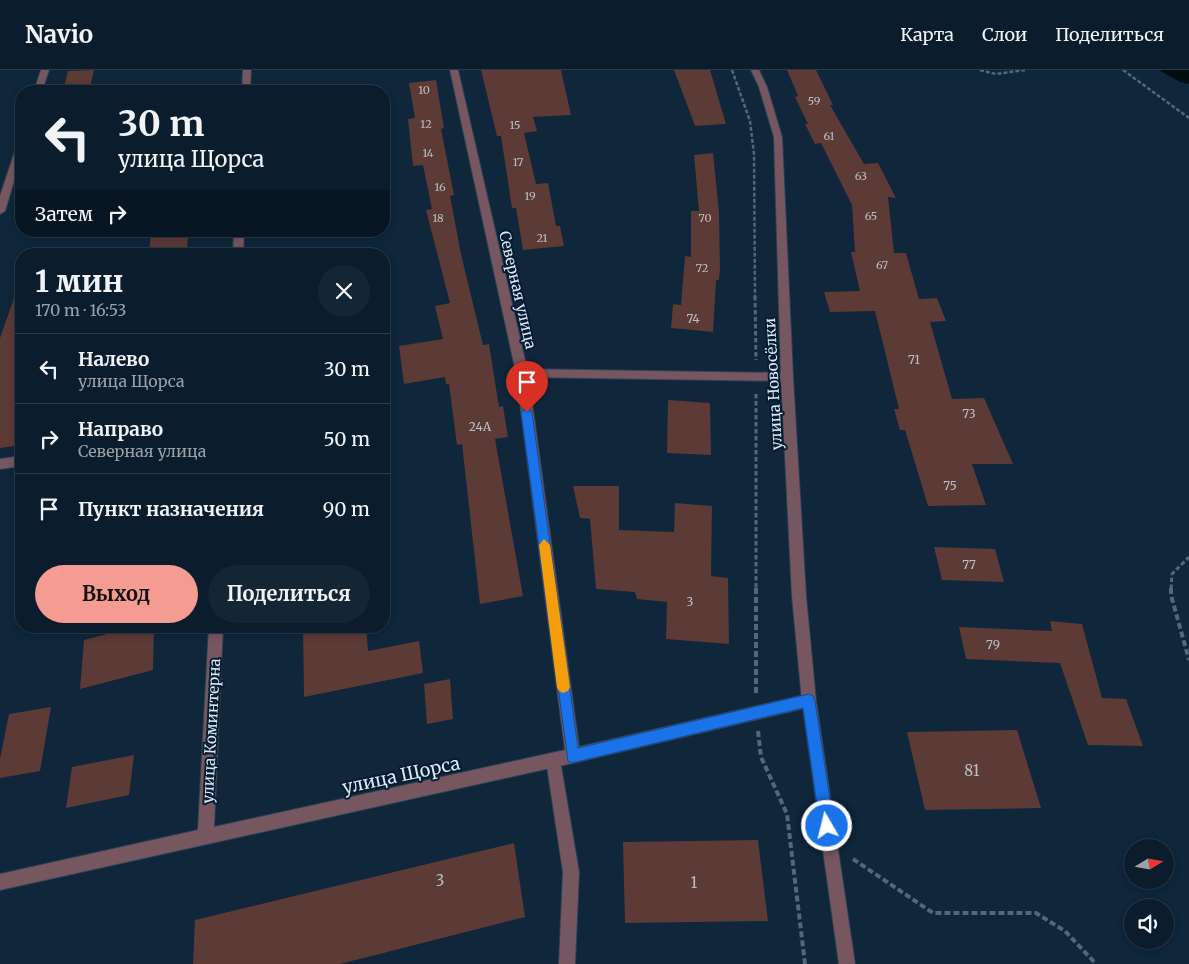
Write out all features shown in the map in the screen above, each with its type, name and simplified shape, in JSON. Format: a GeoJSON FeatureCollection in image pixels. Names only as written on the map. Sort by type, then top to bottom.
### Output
{"type":"FeatureCollection","features":[{"type":"Feature","properties":{"kind":"street"},"geometry":{"type":"LineString","coordinates":[[40,85],[45,70]]}},
{"type":"Feature","properties":{"kind":"street"},"geometry":{"type":"LineString","coordinates":[[246,85],[247,70]]}},
{"type":"Feature","properties":{"kind":"street","name":"Северная улица"},"geometry":{"type":"LineString","coordinates":[[454,70],[522,374],[572,756]]}},
{"type":"Feature","properties":{"kind":"street","name":"улица Новосёлки"},"geometry":{"type":"LineString","coordinates":[[755,70],[763,86],[778,137],[787,377],[799,596],[809,701],[847,964]]}},
{"type":"Feature","properties":{"kind":"street"},"geometry":{"type":"LineString","coordinates":[[0,211],[15,164]]}},
{"type":"Feature","properties":{"kind":"street"},"geometry":{"type":"LineString","coordinates":[[522,374],[787,377]]}},
{"type":"Feature","properties":{"kind":"street"},"geometry":{"type":"LineString","coordinates":[[0,464],[15,461]]}},
{"type":"Feature","properties":{"kind":"street","name":"улица Коминтерна"},"geometry":{"type":"LineString","coordinates":[[206,836],[216,633]]}},
{"type":"Feature","properties":{"kind":"street","name":"улица Щорса"},"geometry":{"type":"LineString","coordinates":[[0,882],[572,756],[809,701]]}},
{"type":"Feature","properties":{"kind":"street"},"geometry":{"type":"LineString","coordinates":[[553,760],[571,872],[567,964]]}},
{"type":"Feature","properties":{"kind":"path"},"geometry":{"type":"LineString","coordinates":[[732,70],[750,121],[754,154],[756,713],[761,757],[786,814],[805,964]]}},
{"type":"Feature","properties":{"kind":"path"},"geometry":{"type":"LineString","coordinates":[[980,70],[996,74],[1026,70]]}},
{"type":"Feature","properties":{"kind":"path"},"geometry":{"type":"LineString","coordinates":[[1123,70],[1189,118]]}},
{"type":"Feature","properties":{"kind":"path"},"geometry":{"type":"LineString","coordinates":[[1189,557],[1172,574],[1171,595],[1189,660]]}},
{"type":"Feature","properties":{"kind":"path"},"geometry":{"type":"LineString","coordinates":[[830,844],[933,913],[1036,913],[1065,931],[1096,964]]}},
{"type":"Feature","properties":{"kind":"shaded area"},"geometry":{"type":"Polygon","coordinates":[[[1159,70],[1189,70],[1189,84],[1180,82],[1159,70]]]}},
{"type":"Feature","properties":{"kind":"building"},"geometry":{"type":"Polygon","coordinates":[[[94,70],[90,85],[64,85],[68,71],[94,70]]]}},
{"type":"Feature","properties":{"kind":"building"},"geometry":{"type":"Polygon","coordinates":[[[481,70],[561,70],[571,115],[533,117],[537,131],[524,133],[536,184],[548,183],[556,226],[560,226],[564,246],[523,250],[516,208],[512,208],[501,136],[497,136],[481,70]]]}},
{"type":"Feature","properties":{"kind":"building"},"geometry":{"type":"Polygon","coordinates":[[[674,70],[710,70],[726,124],[695,126],[674,70]]]}},
{"type":"Feature","properties":{"kind":"building"},"geometry":{"type":"Polygon","coordinates":[[[787,70],[816,70],[833,105],[830,105],[864,164],[878,163],[896,198],[888,197],[894,253],[906,253],[919,299],[937,298],[946,321],[930,322],[952,399],[984,398],[1013,464],[972,464],[986,505],[928,506],[905,430],[900,430],[894,409],[899,409],[875,311],[830,312],[824,292],[860,291],[851,252],[855,252],[852,205],[821,143],[815,144],[805,124],[808,124],[795,97],[798,96],[787,70]]]}},
{"type":"Feature","properties":{"kind":"building"},"geometry":{"type":"Polygon","coordinates":[[[436,80],[444,128],[441,129],[454,195],[450,196],[461,254],[483,345],[489,344],[499,407],[503,406],[508,437],[495,439],[523,596],[480,604],[462,444],[457,445],[449,384],[446,384],[445,377],[404,384],[399,346],[443,339],[435,306],[450,303],[426,210],[432,209],[423,165],[413,166],[408,119],[415,118],[409,83],[436,80]]]}},
{"type":"Feature","properties":{"kind":"building"},"geometry":{"type":"Polygon","coordinates":[[[713,153],[719,212],[720,269],[719,280],[716,280],[713,332],[671,328],[673,304],[681,305],[685,256],[691,257],[691,211],[699,211],[694,155],[713,153]]]}},
{"type":"Feature","properties":{"kind":"building"},"geometry":{"type":"Polygon","coordinates":[[[150,237],[188,237],[187,248],[150,248],[150,237]]]}},
{"type":"Feature","properties":{"kind":"building"},"geometry":{"type":"Polygon","coordinates":[[[15,296],[15,446],[0,448],[0,338],[15,296]]]}},
{"type":"Feature","properties":{"kind":"building"},"geometry":{"type":"Polygon","coordinates":[[[668,400],[710,403],[711,455],[667,453],[668,400]]]}},
{"type":"Feature","properties":{"kind":"building"},"geometry":{"type":"Polygon","coordinates":[[[573,486],[619,486],[619,530],[674,532],[675,503],[712,506],[711,576],[728,578],[729,644],[666,639],[667,602],[637,599],[635,592],[596,589],[590,519],[580,518],[573,486]]]}},
{"type":"Feature","properties":{"kind":"building"},"geometry":{"type":"Polygon","coordinates":[[[934,547],[995,549],[1004,582],[942,580],[934,547]]]}},
{"type":"Feature","properties":{"kind":"building"},"geometry":{"type":"Polygon","coordinates":[[[1050,621],[1082,624],[1102,698],[1126,699],[1143,746],[1088,745],[1060,663],[966,659],[959,627],[1052,631],[1050,621]]]}},
{"type":"Feature","properties":{"kind":"building"},"geometry":{"type":"Polygon","coordinates":[[[111,633],[154,633],[153,670],[80,689],[84,640],[111,633]]]}},
{"type":"Feature","properties":{"kind":"building"},"geometry":{"type":"Polygon","coordinates":[[[303,633],[367,633],[368,651],[419,641],[423,673],[304,697],[303,633]]]}},
{"type":"Feature","properties":{"kind":"building"},"geometry":{"type":"Polygon","coordinates":[[[450,679],[453,719],[427,724],[424,684],[450,679]]]}},
{"type":"Feature","properties":{"kind":"building"},"geometry":{"type":"Polygon","coordinates":[[[51,707],[40,771],[0,778],[0,759],[9,714],[51,707]]]}},
{"type":"Feature","properties":{"kind":"building"},"geometry":{"type":"Polygon","coordinates":[[[1017,730],[1041,808],[925,810],[907,732],[1017,730]]]}},
{"type":"Feature","properties":{"kind":"building"},"geometry":{"type":"Polygon","coordinates":[[[134,755],[129,795],[66,808],[72,767],[134,755]]]}},
{"type":"Feature","properties":{"kind":"building"},"geometry":{"type":"Polygon","coordinates":[[[758,840],[768,921],[625,923],[623,842],[758,840]]]}},
{"type":"Feature","properties":{"kind":"building"},"geometry":{"type":"Polygon","coordinates":[[[514,843],[525,917],[340,964],[193,964],[195,920],[514,843]]]}},
{"type":"Feature","properties":{"kind":"slow traffic"},"geometry":{"type":"LineString","coordinates":[[544,545],[563,687]]}},
{"type":"Feature","properties":{"kind":"route"},"geometry":{"type":"LineString","coordinates":[[527,412],[572,756],[809,701],[827,826]]}}]}
